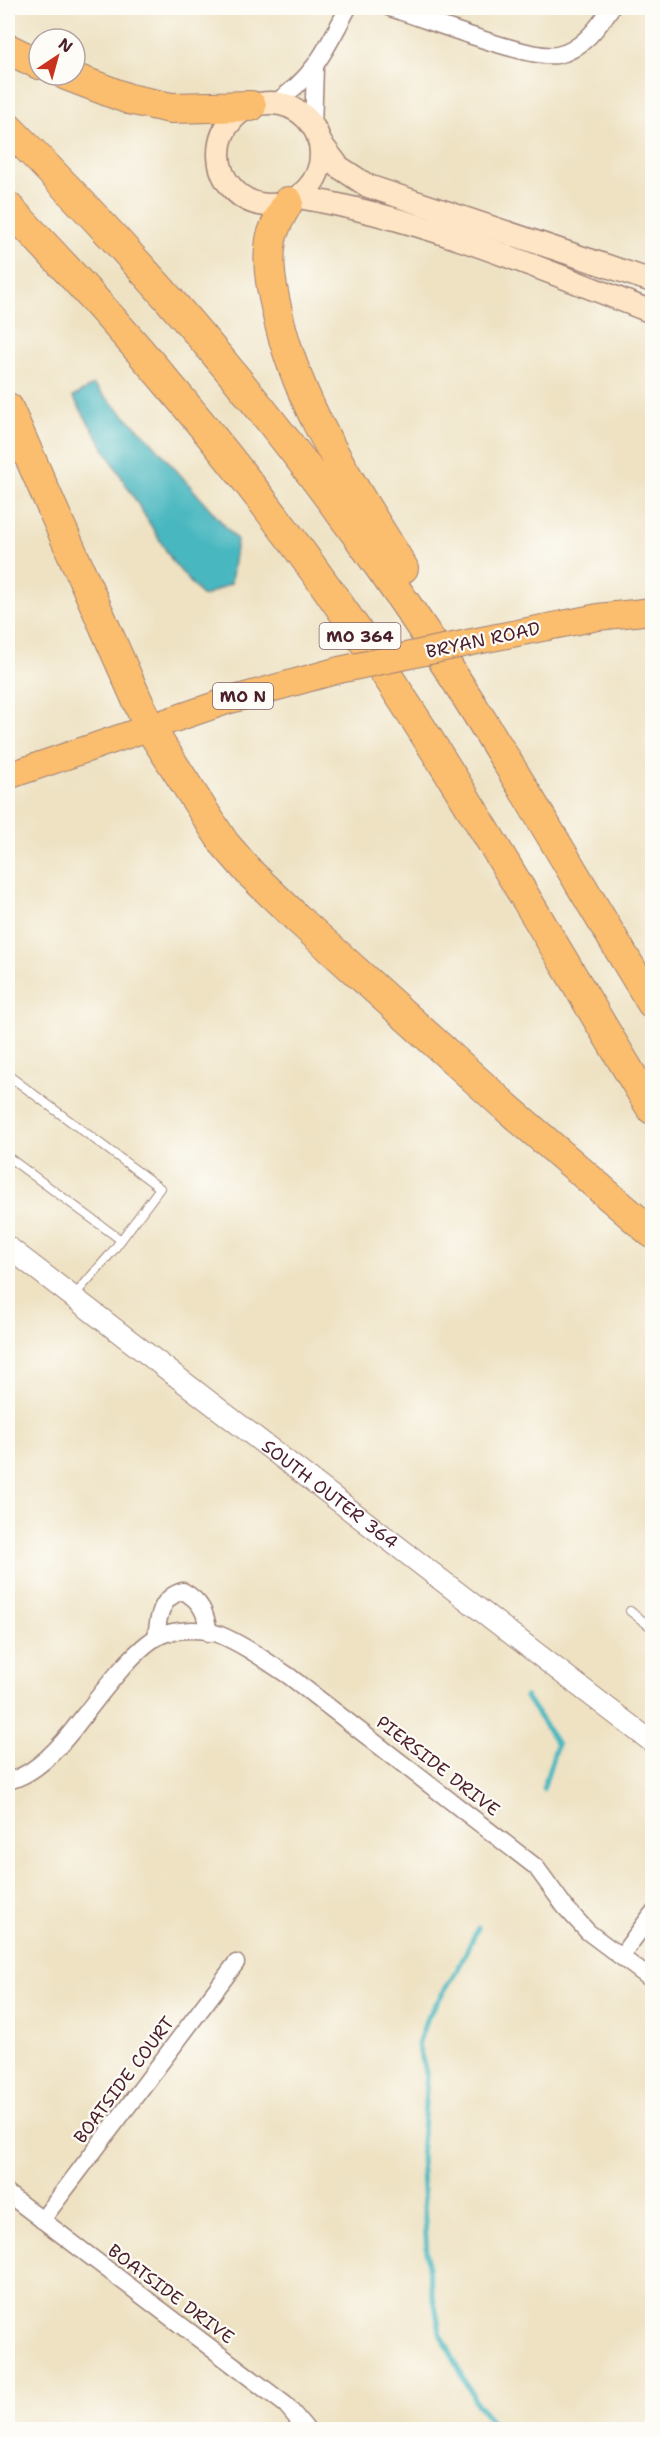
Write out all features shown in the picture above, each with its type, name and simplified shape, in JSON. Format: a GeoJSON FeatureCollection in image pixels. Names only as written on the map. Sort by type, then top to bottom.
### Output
{"type":"FeatureCollection","features":[{"type":"Feature","properties":{"kind":"highway"},"geometry":{"type":"LineString","coordinates":[[8,49],[27,58]]}},
{"type":"Feature","properties":{"kind":"highway"},"geometry":{"type":"LineString","coordinates":[[87,83],[129,99],[171,108],[263,105]]}},
{"type":"Feature","properties":{"kind":"highway","name":"MO 364"},"geometry":{"type":"LineString","coordinates":[[8,128],[144,272],[282,436],[389,579],[490,735],[652,1004]]}},
{"type":"Feature","properties":{"kind":"highway"},"geometry":{"type":"LineString","coordinates":[[293,200],[272,236],[269,251],[273,295],[292,364],[321,434],[430,613],[490,735]]}},
{"type":"Feature","properties":{"kind":"highway","name":"MO 364"},"geometry":{"type":"LineString","coordinates":[[8,207],[110,318],[182,402],[318,576],[421,728],[652,1109]]}},
{"type":"Feature","properties":{"kind":"highway"},"geometry":{"type":"LineString","coordinates":[[8,408],[148,727],[224,843],[251,874],[506,1107],[652,1233]]}},
{"type":"Feature","properties":{"kind":"main road"},"geometry":{"type":"LineString","coordinates":[[652,281],[368,186],[339,167],[297,111],[263,105],[237,114],[223,133],[219,148],[222,172],[235,192],[249,201],[264,205],[293,200],[398,218],[505,255],[652,312]]}},
{"type":"Feature","properties":{"kind":"main road"},"geometry":{"type":"LineString","coordinates":[[293,200],[312,184],[319,170],[321,156],[316,134]]}},
{"type":"Feature","properties":{"kind":"main road","name":"BRYAN ROAD"},"geometry":{"type":"LineString","coordinates":[[8,776],[262,689],[477,641],[598,617],[652,611]]}},
{"type":"Feature","properties":{"kind":"street"},"geometry":{"type":"LineString","coordinates":[[263,105],[300,85],[315,68],[348,8]]}},
{"type":"Feature","properties":{"kind":"street"},"geometry":{"type":"LineString","coordinates":[[390,8],[532,54],[558,55],[581,44],[600,25],[611,8]]}},
{"type":"Feature","properties":{"kind":"street"},"geometry":{"type":"LineString","coordinates":[[315,68],[316,134]]}},
{"type":"Feature","properties":{"kind":"street","name":"SOUTH OUTER 364"},"geometry":{"type":"LineString","coordinates":[[8,1247],[652,1742]]}},
{"type":"Feature","properties":{"kind":"street"},"geometry":{"type":"LineString","coordinates":[[8,1781],[35,1767],[59,1747],[120,1673],[156,1638],[163,1605],[171,1594],[183,1591],[195,1598],[203,1608],[210,1633]]}},
{"type":"Feature","properties":{"kind":"street","name":"PIERSIDE DRIVE"},"geometry":{"type":"LineString","coordinates":[[156,1638],[188,1630],[216,1633],[252,1652],[289,1677],[536,1867],[565,1907],[588,1932],[652,1980]]}},
{"type":"Feature","properties":{"kind":"street"},"geometry":{"type":"LineString","coordinates":[[621,1956],[652,1914]]}},
{"type":"Feature","properties":{"kind":"street","name":"BOATSIDE COURT"},"geometry":{"type":"LineString","coordinates":[[42,2220],[236,1963]]}},
{"type":"Feature","properties":{"kind":"street","name":"BOATSIDE DRIVE"},"geometry":{"type":"LineString","coordinates":[[8,2194],[286,2405],[307,2430]]}},
{"type":"Feature","properties":{"kind":"lane"},"geometry":{"type":"LineString","coordinates":[[8,1075],[160,1188],[121,1240],[73,1297]]}},
{"type":"Feature","properties":{"kind":"lane"},"geometry":{"type":"LineString","coordinates":[[8,1157],[121,1240]]}},
{"type":"Feature","properties":{"kind":"lane"},"geometry":{"type":"LineString","coordinates":[[630,1611],[652,1628]]}},
{"type":"Feature","properties":{"kind":"water"},"geometry":{"type":"Polygon","coordinates":[[[93,385],[150,440],[237,540],[231,583],[203,597],[173,562],[73,397],[93,385]]]}},
{"type":"Feature","properties":{"kind":"waterway"},"geometry":{"type":"LineString","coordinates":[[526,1697],[557,1744],[543,1789]]}},
{"type":"Feature","properties":{"kind":"waterway"},"geometry":{"type":"LineString","coordinates":[[478,1928],[459,1967],[426,2020],[418,2045],[427,2076],[421,2157],[428,2269],[440,2332],[477,2404],[500,2430]]}}]}
